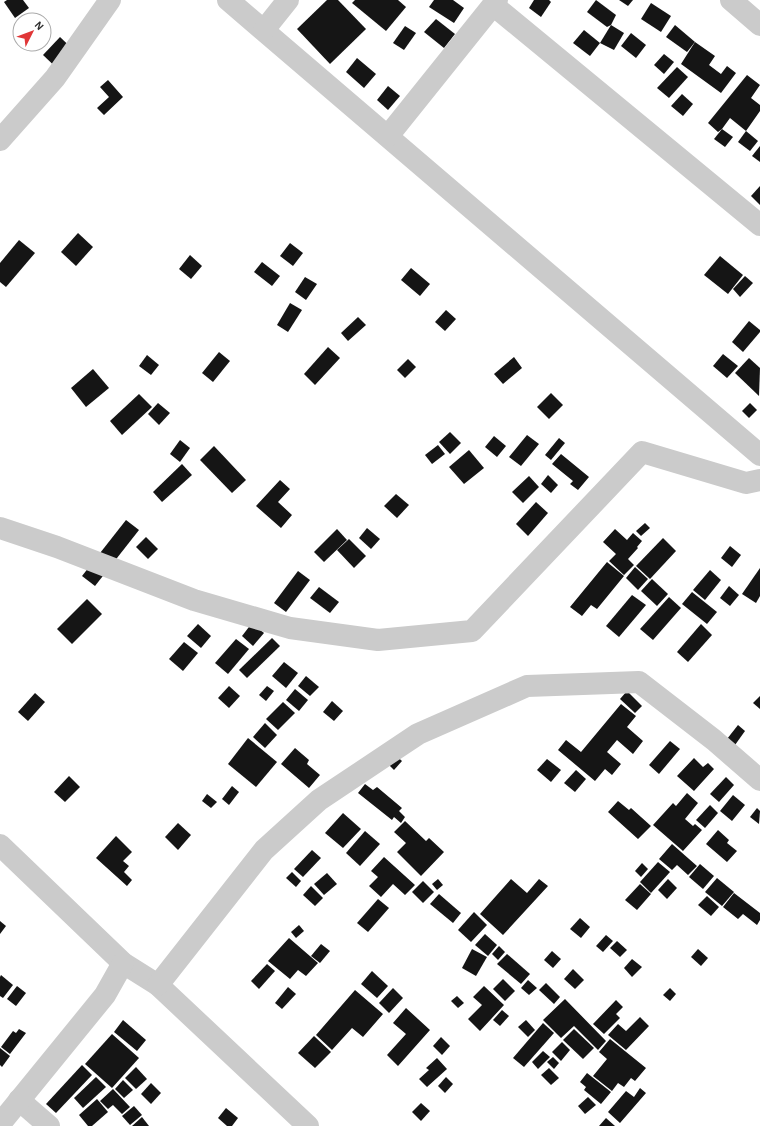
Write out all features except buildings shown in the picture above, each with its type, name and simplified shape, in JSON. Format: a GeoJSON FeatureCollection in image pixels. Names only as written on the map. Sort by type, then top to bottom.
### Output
{"type":"FeatureCollection","features":[{"type":"Feature","properties":{"kind":"street"},"geometry":{"type":"LineString","coordinates":[[0,140],[55,78],[110,0]]}},
{"type":"Feature","properties":{"kind":"street"},"geometry":{"type":"LineString","coordinates":[[228,0],[760,455]]}},
{"type":"Feature","properties":{"kind":"street"},"geometry":{"type":"LineString","coordinates":[[264,30],[288,0]]}},
{"type":"Feature","properties":{"kind":"street"},"geometry":{"type":"LineString","coordinates":[[735,1],[760,25]]}},
{"type":"Feature","properties":{"kind":"street"},"geometry":{"type":"LineString","coordinates":[[388,136],[495,3],[760,226]]}},
{"type":"Feature","properties":{"kind":"street"},"geometry":{"type":"LineString","coordinates":[[0,528],[57,547],[202,602],[290,628],[378,640],[472,631],[642,452],[746,483],[760,480]]}},
{"type":"Feature","properties":{"kind":"street"},"geometry":{"type":"LineString","coordinates":[[158,985],[264,850],[320,800],[418,734],[527,686],[639,682],[714,740],[760,780]]}},
{"type":"Feature","properties":{"kind":"street"},"geometry":{"type":"LineString","coordinates":[[0,845],[123,963],[158,985],[308,1126]]}},
{"type":"Feature","properties":{"kind":"street"},"geometry":{"type":"LineString","coordinates":[[0,1124],[105,995],[123,963]]}},
{"type":"Feature","properties":{"kind":"street"},"geometry":{"type":"LineString","coordinates":[[19,1100],[49,1126]]}}]}
